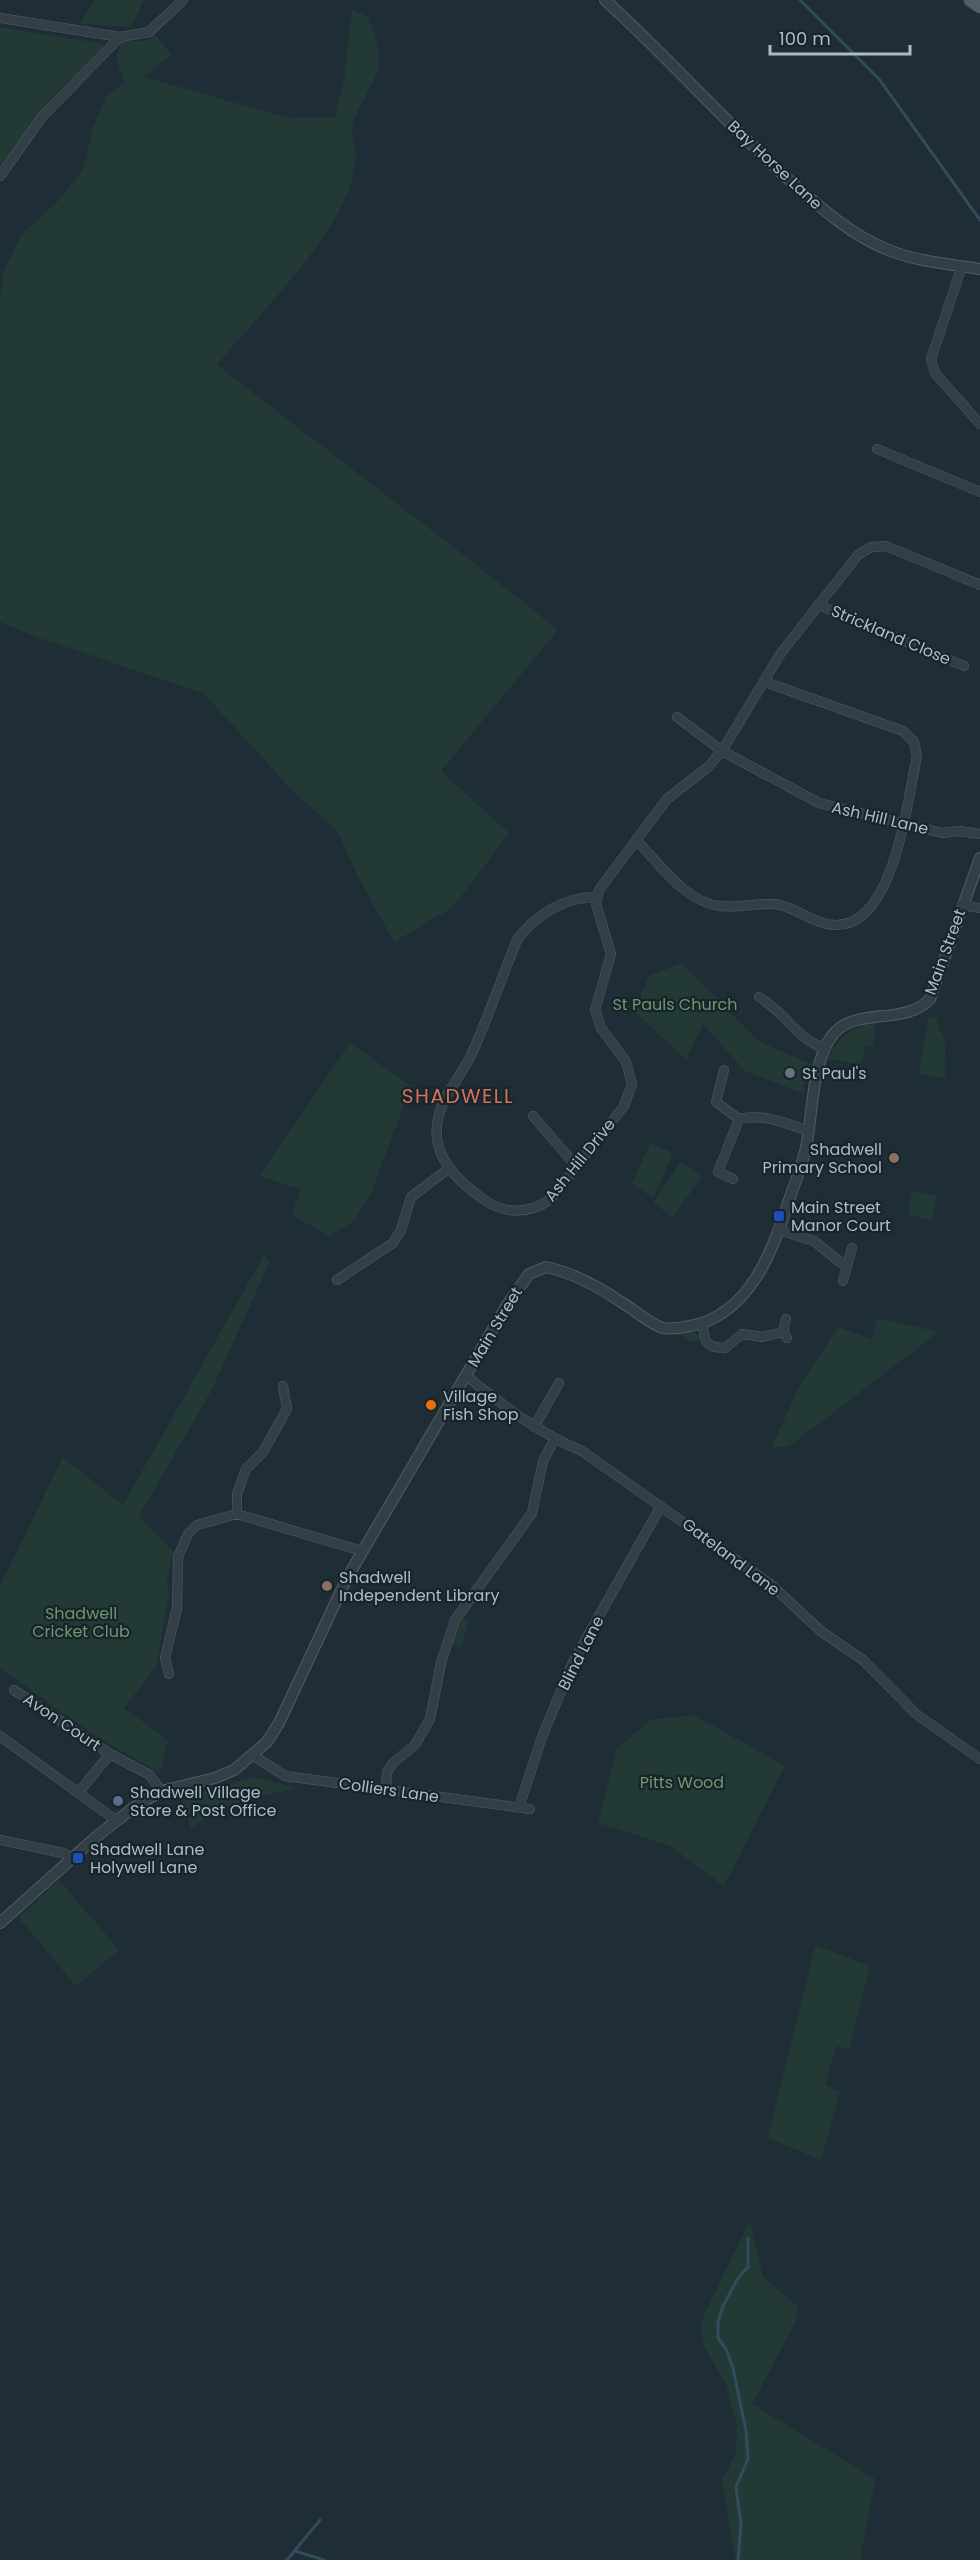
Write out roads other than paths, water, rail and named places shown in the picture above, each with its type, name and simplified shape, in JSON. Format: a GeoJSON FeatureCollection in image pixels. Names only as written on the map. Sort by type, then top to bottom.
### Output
{"type":"FeatureCollection","features":[{"type":"Feature","properties":{"kind":"main road"},"geometry":{"type":"LineString","coordinates":[[971,0],[980,6]]}},
{"type":"Feature","properties":{"kind":"street"},"geometry":{"type":"LineString","coordinates":[[0,18],[120,37],[149,32],[183,0]]}},
{"type":"Feature","properties":{"kind":"street","name":"Bay Horse Lane"},"geometry":{"type":"LineString","coordinates":[[605,0],[762,155],[825,212],[853,232],[890,251],[924,260],[980,269]]}},
{"type":"Feature","properties":{"kind":"street"},"geometry":{"type":"LineString","coordinates":[[0,176],[42,117],[120,37]]}},
{"type":"Feature","properties":{"kind":"street"},"geometry":{"type":"LineString","coordinates":[[962,266],[931,359],[935,373],[980,424]]}},
{"type":"Feature","properties":{"kind":"street"},"geometry":{"type":"LineString","coordinates":[[877,449],[980,492]]}},
{"type":"Feature","properties":{"kind":"street"},"geometry":{"type":"LineString","coordinates":[[337,1280],[393,1243],[401,1230],[411,1197],[448,1169],[438,1142],[439,1113],[473,1051],[517,940],[528,925],[542,913],[580,899],[596,897],[602,885],[675,791],[697,776],[722,751],[781,653],[858,555],[878,546],[886,546],[980,585]]}},
{"type":"Feature","properties":{"kind":"street","name":"Strickland Close"},"geometry":{"type":"LineString","coordinates":[[818,605],[964,666]]}},
{"type":"Feature","properties":{"kind":"street"},"geometry":{"type":"LineString","coordinates":[[636,840],[699,901],[721,906],[775,904],[835,925],[857,919],[880,895],[893,864],[902,824],[916,757],[914,742],[910,735],[765,682]]}},
{"type":"Feature","properties":{"kind":"street","name":"Ash Hill Lane"},"geometry":{"type":"LineString","coordinates":[[677,717],[722,751],[819,803],[942,833],[959,831],[980,834]]}},
{"type":"Feature","properties":{"kind":"street","name":"Main Street"},"geometry":{"type":"LineString","coordinates":[[0,1923],[117,1821],[161,1791],[215,1778],[234,1770],[254,1756],[267,1742],[279,1723],[362,1551],[520,1284],[539,1268],[554,1269],[593,1284],[662,1328],[702,1324],[737,1302],[762,1269],[779,1230],[804,1158],[814,1090],[825,1049],[831,1037],[845,1025],[906,1013],[925,1005],[939,978],[962,905],[980,858]]}},
{"type":"Feature","properties":{"kind":"street","name":"Ash Hill Drive"},"geometry":{"type":"LineString","coordinates":[[448,1169],[496,1207],[525,1211],[539,1207],[551,1199],[624,1106],[632,1084],[626,1062],[597,1019],[596,1000],[611,948],[596,897]]}},
{"type":"Feature","properties":{"kind":"street"},"geometry":{"type":"LineString","coordinates":[[962,905],[980,908]]}},
{"type":"Feature","properties":{"kind":"street"},"geometry":{"type":"LineString","coordinates":[[759,997],[769,1003],[783,1020],[813,1044],[825,1049]]}},
{"type":"Feature","properties":{"kind":"street"},"geometry":{"type":"LineString","coordinates":[[724,1070],[716,1102],[739,1119]]}},
{"type":"Feature","properties":{"kind":"street"},"geometry":{"type":"LineString","coordinates":[[533,1116],[577,1167]]}},
{"type":"Feature","properties":{"kind":"street"},"geometry":{"type":"LineString","coordinates":[[739,1119],[750,1116],[780,1120],[808,1131]]}},
{"type":"Feature","properties":{"kind":"street"},"geometry":{"type":"LineString","coordinates":[[733,1179],[718,1172],[739,1119]]}},
{"type":"Feature","properties":{"kind":"street"},"geometry":{"type":"LineString","coordinates":[[779,1230],[814,1240],[840,1263],[847,1265]]}},
{"type":"Feature","properties":{"kind":"street"},"geometry":{"type":"LineString","coordinates":[[843,1281],[852,1248]]}},
{"type":"Feature","properties":{"kind":"street"},"geometry":{"type":"LineString","coordinates":[[702,1324],[706,1342],[714,1347],[725,1348],[742,1334],[785,1335],[786,1319]]}},
{"type":"Feature","properties":{"kind":"street","name":"Gateland Lane"},"geometry":{"type":"LineString","coordinates":[[466,1376],[534,1427],[554,1440],[582,1451],[769,1583],[822,1632],[863,1660],[916,1714],[980,1759]]}},
{"type":"Feature","properties":{"kind":"street"},"geometry":{"type":"LineString","coordinates":[[534,1427],[559,1383]]}},
{"type":"Feature","properties":{"kind":"street"},"geometry":{"type":"LineString","coordinates":[[237,1514],[237,1494],[246,1469],[263,1452],[287,1409],[283,1386]]}},
{"type":"Feature","properties":{"kind":"street"},"geometry":{"type":"LineString","coordinates":[[386,1790],[387,1772],[393,1763],[414,1744],[430,1719],[441,1663],[455,1620],[532,1513],[543,1461],[554,1440]]}},
{"type":"Feature","properties":{"kind":"street","name":"Blind Lane"},"geometry":{"type":"LineString","coordinates":[[519,1807],[543,1737],[573,1662],[661,1506]]}},
{"type":"Feature","properties":{"kind":"street"},"geometry":{"type":"LineString","coordinates":[[169,1674],[165,1658],[177,1608],[178,1557],[188,1534],[197,1525],[237,1514],[362,1551]]}},
{"type":"Feature","properties":{"kind":"street","name":"Avon Court"},"geometry":{"type":"LineString","coordinates":[[14,1690],[110,1754],[150,1775],[161,1791]]}},
{"type":"Feature","properties":{"kind":"street"},"geometry":{"type":"LineString","coordinates":[[0,1736],[117,1821]]}},
{"type":"Feature","properties":{"kind":"street","name":"Avon Court"},"geometry":{"type":"LineString","coordinates":[[78,1793],[110,1754]]}},
{"type":"Feature","properties":{"kind":"street","name":"Colliers Lane"},"geometry":{"type":"LineString","coordinates":[[254,1756],[285,1776],[530,1809]]}},
{"type":"Feature","properties":{"kind":"street"},"geometry":{"type":"LineString","coordinates":[[0,1840],[63,1853],[74,1858]]}},
{"type":"Feature","properties":{"kind":"waterway"},"geometry":{"type":"LineString","coordinates":[[800,0],[879,79],[980,220]]}},
{"type":"Feature","properties":{"kind":"waterway"},"geometry":{"type":"LineString","coordinates":[[738,2560],[741,2524],[736,2487],[748,2459],[746,2431],[733,2368],[726,2349],[718,2338],[718,2322],[723,2306],[738,2278],[748,2267],[748,2238]]}},
{"type":"Feature","properties":{"kind":"waterway"},"geometry":{"type":"LineString","coordinates":[[287,2560],[320,2520]]}},
{"type":"Feature","properties":{"kind":"waterway"},"geometry":{"type":"LineString","coordinates":[[295,2551],[324,2560]]}},
{"type":"Feature","properties":{"kind":"place","name":"St Paul's"},"geometry":{"type":"Point","coordinates":[790,1073]}},
{"type":"Feature","properties":{"kind":"place","name":"Shadwell Primary School"},"geometry":{"type":"Point","coordinates":[894,1158]}},
{"type":"Feature","properties":{"kind":"place","name":"Main Street Manor Court"},"geometry":{"type":"Point","coordinates":[779,1216]}},
{"type":"Feature","properties":{"kind":"place","name":"Village Fish Shop"},"geometry":{"type":"Point","coordinates":[431,1405]}},
{"type":"Feature","properties":{"kind":"place","name":"Shadwell Independent Library"},"geometry":{"type":"Point","coordinates":[327,1586]}},
{"type":"Feature","properties":{"kind":"place","name":"Shadwell Village Store & Post Office"},"geometry":{"type":"Point","coordinates":[118,1801]}},
{"type":"Feature","properties":{"kind":"place","name":"Shadwell Lane Holywell Lane"},"geometry":{"type":"Point","coordinates":[78,1858]}},
{"type":"Feature","properties":{"kind":"district","name":"SHADWELL"},"geometry":{"type":"Point","coordinates":[458,1096]}},
{"type":"Feature","properties":{"kind":"park label","name":"St Pauls Church"},"geometry":{"type":"Point","coordinates":[675,1004]}},
{"type":"Feature","properties":{"kind":"park label","name":"Shadwell Cricket Club"},"geometry":{"type":"Point","coordinates":[81,1622]}},
{"type":"Feature","properties":{"kind":"park label","name":"Pitts Wood"},"geometry":{"type":"Point","coordinates":[682,1782]}}]}
